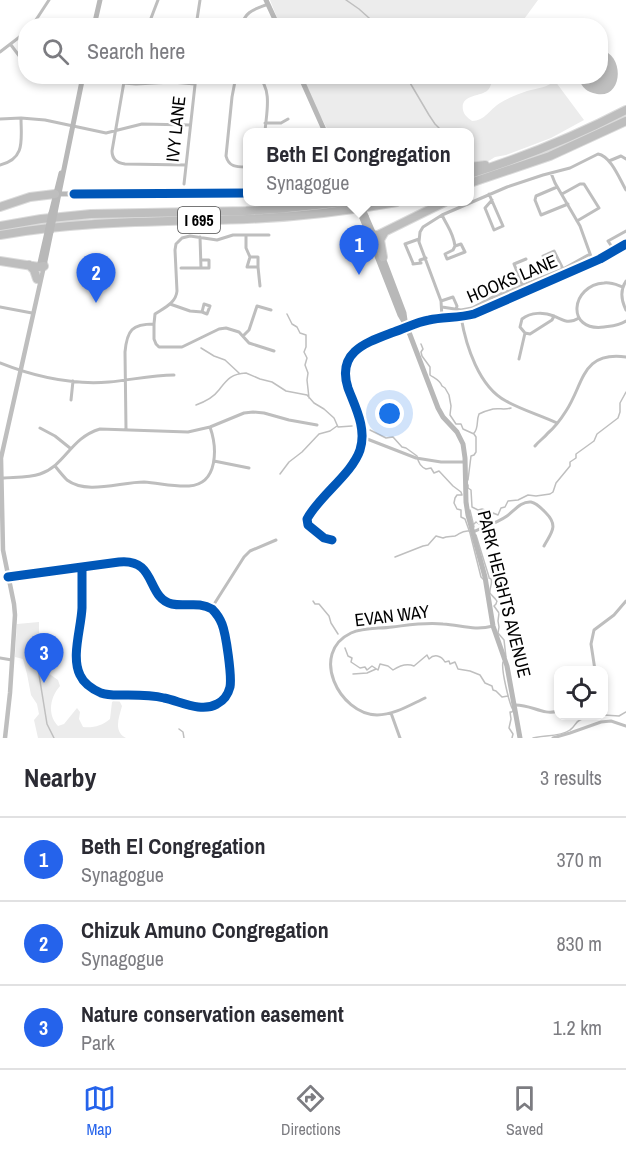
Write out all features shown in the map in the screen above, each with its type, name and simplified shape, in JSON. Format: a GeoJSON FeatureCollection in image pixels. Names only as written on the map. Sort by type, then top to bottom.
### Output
{"type":"FeatureCollection","features":[{"type":"Feature","properties":{"kind":"highway"},"geometry":{"type":"LineString","coordinates":[[474,187],[501,177],[529,159],[626,110]]}},
{"type":"Feature","properties":{"kind":"highway"},"geometry":{"type":"LineString","coordinates":[[474,173],[579,143],[626,120]]}},
{"type":"Feature","properties":{"kind":"highway"},"geometry":{"type":"LineString","coordinates":[[474,167],[529,159]]}},
{"type":"Feature","properties":{"kind":"highway"},"geometry":{"type":"LineString","coordinates":[[474,181],[529,159]]}},
{"type":"Feature","properties":{"kind":"highway"},"geometry":{"type":"LineString","coordinates":[[0,207],[30,197],[57,194]]}},
{"type":"Feature","properties":{"kind":"highway","name":"I 695"},"geometry":{"type":"LineString","coordinates":[[0,226],[91,214],[246,211],[304,206]]}},
{"type":"Feature","properties":{"kind":"highway","name":"I 695"},"geometry":{"type":"LineString","coordinates":[[0,235],[91,223],[297,216],[371,206]]}},
{"type":"Feature","properties":{"kind":"highway"},"geometry":{"type":"LineString","coordinates":[[383,257],[380,240],[383,234],[435,206]]}},
{"type":"Feature","properties":{"kind":"highway"},"geometry":{"type":"LineString","coordinates":[[371,233],[387,231]]}},
{"type":"Feature","properties":{"kind":"highway"},"geometry":{"type":"LineString","coordinates":[[0,261],[41,266]]}},
{"type":"Feature","properties":{"kind":"highway"},"geometry":{"type":"LineString","coordinates":[[29,265],[34,270],[37,279]]}},
{"type":"Feature","properties":{"kind":"main road"},"geometry":{"type":"LineString","coordinates":[[96,18],[100,0]]}},
{"type":"Feature","properties":{"kind":"main road"},"geometry":{"type":"LineString","coordinates":[[267,2],[274,18]]}},
{"type":"Feature","properties":{"kind":"main road"},"geometry":{"type":"LineString","coordinates":[[41,266],[81,84]]}},
{"type":"Feature","properties":{"kind":"main road"},"geometry":{"type":"LineString","coordinates":[[304,84],[323,128]]}},
{"type":"Feature","properties":{"kind":"main road"},"geometry":{"type":"LineString","coordinates":[[57,194],[243,193]]}},
{"type":"Feature","properties":{"kind":"main road","name":"PARK HEIGHTS AVENUE"},"geometry":{"type":"LineString","coordinates":[[358,206],[383,257],[401,306],[406,327]]}},
{"type":"Feature","properties":{"kind":"main road","name":"PARK HEIGHTS AVENUE"},"geometry":{"type":"LineString","coordinates":[[361,206],[364,217]]}},
{"type":"Feature","properties":{"kind":"main road","name":"PARK HEIGHTS AVENUE"},"geometry":{"type":"LineString","coordinates":[[371,233],[393,297],[438,408],[460,438],[464,451],[466,502],[485,577],[493,626],[507,666],[520,738]]}},
{"type":"Feature","properties":{"kind":"main road"},"geometry":{"type":"LineString","coordinates":[[393,283],[393,297],[401,306]]}},
{"type":"Feature","properties":{"kind":"street"},"geometry":{"type":"LineString","coordinates":[[37,18],[49,0]]}},
{"type":"Feature","properties":{"kind":"street"},"geometry":{"type":"LineString","coordinates":[[151,18],[158,0]]}},
{"type":"Feature","properties":{"kind":"street"},"geometry":{"type":"LineString","coordinates":[[197,18],[200,0]]}},
{"type":"Feature","properties":{"kind":"street"},"geometry":{"type":"LineString","coordinates":[[244,18],[247,13],[267,2]]}},
{"type":"Feature","properties":{"kind":"street"},"geometry":{"type":"LineString","coordinates":[[0,52],[18,39]]}},
{"type":"Feature","properties":{"kind":"street"},"geometry":{"type":"LineString","coordinates":[[11,45],[18,54]]}},
{"type":"Feature","properties":{"kind":"street"},"geometry":{"type":"LineString","coordinates":[[123,84],[112,151],[115,160],[125,164],[186,165]]}},
{"type":"Feature","properties":{"kind":"street","name":"IVY LANE"},"geometry":{"type":"LineString","coordinates":[[184,184],[195,84]]}},
{"type":"Feature","properties":{"kind":"street"},"geometry":{"type":"LineString","coordinates":[[234,84],[226,156],[228,162],[234,166],[243,167]]}},
{"type":"Feature","properties":{"kind":"street"},"geometry":{"type":"LineString","coordinates":[[265,84],[267,92],[265,128]]}},
{"type":"Feature","properties":{"kind":"street"},"geometry":{"type":"LineString","coordinates":[[0,165],[14,159],[20,150],[21,118]]}},
{"type":"Feature","properties":{"kind":"street"},"geometry":{"type":"LineString","coordinates":[[0,119],[45,120],[100,133],[115,132],[142,124],[190,125]]}},
{"type":"Feature","properties":{"kind":"street"},"geometry":{"type":"LineString","coordinates":[[265,123],[281,123],[288,119]]}},
{"type":"Feature","properties":{"kind":"street"},"geometry":{"type":"LineString","coordinates":[[474,201],[551,172],[570,168],[596,154],[603,155],[609,161],[626,190]]}},
{"type":"Feature","properties":{"kind":"street"},"geometry":{"type":"LineString","coordinates":[[609,161],[621,156],[626,159]]}},
{"type":"Feature","properties":{"kind":"street"},"geometry":{"type":"LineString","coordinates":[[551,172],[583,232],[593,262]]}},
{"type":"Feature","properties":{"kind":"street"},"geometry":{"type":"LineString","coordinates":[[562,194],[580,184],[585,184],[599,208],[577,221]]}},
{"type":"Feature","properties":{"kind":"street"},"geometry":{"type":"LineString","coordinates":[[557,187],[536,196],[535,200],[541,215],[567,204]]}},
{"type":"Feature","properties":{"kind":"street"},"geometry":{"type":"LineString","coordinates":[[489,194],[492,200],[503,226],[494,230],[485,208],[492,200]]}},
{"type":"Feature","properties":{"kind":"street"},"geometry":{"type":"LineString","coordinates":[[442,318],[441,301],[419,239],[420,232],[423,227],[463,206]]}},
{"type":"Feature","properties":{"kind":"street"},"geometry":{"type":"LineString","coordinates":[[442,216],[452,233],[455,246],[453,250],[445,254],[447,259],[465,252],[461,244],[455,246]]}},
{"type":"Feature","properties":{"kind":"street"},"geometry":{"type":"LineString","coordinates":[[614,251],[608,241],[626,231]]}},
{"type":"Feature","properties":{"kind":"street"},"geometry":{"type":"LineString","coordinates":[[270,236],[233,235],[217,240],[183,237],[176,244],[175,250],[177,294],[170,304],[155,314],[154,342],[159,347],[182,347],[223,329],[239,332],[249,343],[274,351]]}},
{"type":"Feature","properties":{"kind":"street"},"geometry":{"type":"LineString","coordinates":[[246,235],[249,257],[247,267],[258,267]]}},
{"type":"Feature","properties":{"kind":"street"},"geometry":{"type":"LineString","coordinates":[[200,237],[201,268]]}},
{"type":"Feature","properties":{"kind":"street"},"geometry":{"type":"LineString","coordinates":[[419,239],[405,244],[413,263],[421,263],[420,260],[426,258]]}},
{"type":"Feature","properties":{"kind":"street","name":"HOOKS LANE"},"geometry":{"type":"LineString","coordinates":[[406,327],[425,321],[461,317],[483,310],[593,262],[626,244]]}},
{"type":"Feature","properties":{"kind":"street"},"geometry":{"type":"LineString","coordinates":[[543,256],[555,251],[562,269]]}},
{"type":"Feature","properties":{"kind":"street"},"geometry":{"type":"LineString","coordinates":[[442,307],[472,308],[522,284],[562,269],[590,254]]}},
{"type":"Feature","properties":{"kind":"street"},"geometry":{"type":"LineString","coordinates":[[249,257],[258,257],[260,286]]}},
{"type":"Feature","properties":{"kind":"street"},"geometry":{"type":"LineString","coordinates":[[522,284],[514,264],[526,259]]}},
{"type":"Feature","properties":{"kind":"street"},"geometry":{"type":"LineString","coordinates":[[181,268],[209,267],[208,260],[201,260]]}},
{"type":"Feature","properties":{"kind":"street"},"geometry":{"type":"LineString","coordinates":[[34,305],[41,266]]}},
{"type":"Feature","properties":{"kind":"street"},"geometry":{"type":"LineString","coordinates":[[5,738],[3,730],[10,693],[15,615],[3,550],[0,478],[2,453],[41,266]]}},
{"type":"Feature","properties":{"kind":"street"},"geometry":{"type":"LineString","coordinates":[[626,281],[622,299],[626,310]]}},
{"type":"Feature","properties":{"kind":"street"},"geometry":{"type":"LineString","coordinates":[[623,287],[599,284],[585,291],[577,306],[579,318],[586,325],[594,328],[618,325],[626,321]]}},
{"type":"Feature","properties":{"kind":"street"},"geometry":{"type":"LineString","coordinates":[[441,301],[453,297],[456,309]]}},
{"type":"Feature","properties":{"kind":"street"},"geometry":{"type":"LineString","coordinates":[[170,304],[190,311],[202,312]]}},
{"type":"Feature","properties":{"kind":"street"},"geometry":{"type":"LineString","coordinates":[[243,336],[249,330],[258,306],[271,310]]}},
{"type":"Feature","properties":{"kind":"street"},"geometry":{"type":"LineString","coordinates":[[0,307],[32,313]]}},
{"type":"Feature","properties":{"kind":"street"},"geometry":{"type":"LineString","coordinates":[[554,316],[534,333],[525,333],[521,329],[521,320],[525,316],[540,313],[554,316],[567,322],[579,318]]}},
{"type":"Feature","properties":{"kind":"street"},"geometry":{"type":"LineString","coordinates":[[461,317],[464,335],[481,376],[490,390],[505,400],[557,423]]}},
{"type":"Feature","properties":{"kind":"street"},"geometry":{"type":"LineString","coordinates":[[126,429],[126,341],[137,325],[154,324]]}},
{"type":"Feature","properties":{"kind":"street"},"geometry":{"type":"LineString","coordinates":[[332,540],[308,525],[307,519],[354,460],[360,448],[361,423],[347,383],[348,362],[364,344],[406,327]]}},
{"type":"Feature","properties":{"kind":"street"},"geometry":{"type":"LineString","coordinates":[[519,359],[525,333]]}},
{"type":"Feature","properties":{"kind":"street"},"geometry":{"type":"LineString","coordinates":[[535,446],[557,423],[570,404],[587,369],[603,359],[626,357]]}},
{"type":"Feature","properties":{"kind":"street"},"geometry":{"type":"LineString","coordinates":[[0,363],[51,378],[73,381],[101,382],[174,375]]}},
{"type":"Feature","properties":{"kind":"street"},"geometry":{"type":"LineString","coordinates":[[71,400],[73,381]]}},
{"type":"Feature","properties":{"kind":"street"},"geometry":{"type":"LineString","coordinates":[[0,478],[36,476],[55,466],[81,438],[104,428],[197,431],[234,416],[253,412],[264,412],[289,420],[317,425]]}},
{"type":"Feature","properties":{"kind":"street"},"geometry":{"type":"LineString","coordinates":[[55,466],[67,479],[82,486],[97,487],[143,482],[190,486],[199,484],[211,472],[214,461],[215,443],[210,427]]}},
{"type":"Feature","properties":{"kind":"street"},"geometry":{"type":"LineString","coordinates":[[40,428],[70,448]]}},
{"type":"Feature","properties":{"kind":"street"},"geometry":{"type":"LineString","coordinates":[[362,437],[418,458],[450,463],[465,462]]}},
{"type":"Feature","properties":{"kind":"street"},"geometry":{"type":"LineString","coordinates":[[214,461],[249,468]]}},
{"type":"Feature","properties":{"kind":"street"},"geometry":{"type":"LineString","coordinates":[[473,532],[506,517],[523,504],[532,502],[547,514],[553,523],[552,532],[544,546]]}},
{"type":"Feature","properties":{"kind":"street"},"geometry":{"type":"LineString","coordinates":[[211,609],[244,557],[250,551],[276,540]]}},
{"type":"Feature","properties":{"kind":"street"},"geometry":{"type":"LineString","coordinates":[[8,577],[82,567],[124,562],[133,564],[146,572],[165,602],[175,605],[198,605],[211,609],[219,618],[223,627],[230,675],[226,697],[220,703],[200,707],[154,696],[102,693],[86,683],[77,664],[76,649],[82,609],[82,567]]}},
{"type":"Feature","properties":{"kind":"street"},"geometry":{"type":"LineString","coordinates":[[594,666],[591,644],[594,630],[614,615],[626,601]]}},
{"type":"Feature","properties":{"kind":"street","name":"EVAN WAY"},"geometry":{"type":"LineString","coordinates":[[425,698],[391,713],[378,715],[363,712],[353,706],[332,679],[330,666],[333,651],[342,639],[360,630],[420,624],[456,625],[478,629],[493,626]]}},
{"type":"Feature","properties":{"kind":"street"},"geometry":{"type":"LineString","coordinates":[[0,658],[12,660]]}},
{"type":"Feature","properties":{"kind":"street"},"geometry":{"type":"LineString","coordinates":[[514,705],[525,705],[547,713],[554,712]]}},
{"type":"Feature","properties":{"kind":"street"},"geometry":{"type":"LineString","coordinates":[[391,713],[400,738]]}},
{"type":"Feature","properties":{"kind":"street"},"geometry":{"type":"LineString","coordinates":[[554,738],[601,722],[612,721],[626,726]]}},
{"type":"Feature","properties":{"kind":"shaded area"},"geometry":{"type":"Polygon","coordinates":[[[270,0],[538,0],[525,18],[277,18],[270,0]]]}},
{"type":"Feature","properties":{"kind":"shaded area"},"geometry":{"type":"Polygon","coordinates":[[[608,54],[615,60],[618,77],[610,91],[603,94],[593,93],[582,85],[608,84],[608,54]]]}},
{"type":"Feature","properties":{"kind":"shaded area"},"geometry":{"type":"Polygon","coordinates":[[[306,84],[491,84],[485,92],[465,101],[464,112],[472,121],[480,119],[496,105],[510,98],[549,84],[557,84],[584,120],[551,138],[495,157],[487,162],[474,164],[474,128],[327,128],[306,84]]]}},
{"type":"Feature","properties":{"kind":"shaded area"},"geometry":{"type":"Polygon","coordinates":[[[39,622],[39,641],[45,650],[42,659],[44,670],[58,680],[60,686],[51,706],[52,717],[58,726],[64,724],[77,708],[83,727],[101,725],[110,719],[112,702],[116,699],[122,706],[119,732],[126,738],[38,738],[34,720],[39,714],[37,704],[31,695],[23,659],[15,657],[17,624],[39,622]]]}},
{"type":"Feature","properties":{"kind":"waterway"},"geometry":{"type":"LineString","coordinates":[[346,0],[369,18]]}},
{"type":"Feature","properties":{"kind":"waterway"},"geometry":{"type":"LineString","coordinates":[[411,84],[439,128]]}},
{"type":"Feature","properties":{"kind":"waterway"},"geometry":{"type":"LineString","coordinates":[[287,314],[300,333],[306,335],[304,352],[307,358],[305,365],[308,373],[309,398]]}},
{"type":"Feature","properties":{"kind":"waterway"},"geometry":{"type":"LineString","coordinates":[[421,344],[422,356],[430,367],[430,375],[440,382],[449,395],[450,415],[456,424],[461,424],[463,429],[476,437],[476,452],[471,456],[468,480]]}},
{"type":"Feature","properties":{"kind":"waterway"},"geometry":{"type":"LineString","coordinates":[[201,348],[225,360],[239,373]]}},
{"type":"Feature","properties":{"kind":"waterway"},"geometry":{"type":"LineString","coordinates":[[196,405],[214,396],[232,376],[246,373],[272,382],[286,391],[307,395],[334,418],[338,427],[352,426]]}},
{"type":"Feature","properties":{"kind":"waterway"},"geometry":{"type":"LineString","coordinates":[[474,524],[482,523],[484,517],[490,520],[493,513],[498,515],[508,501],[518,500],[528,495],[536,496],[553,492],[556,483],[570,466],[570,462],[576,458],[576,454],[594,441],[597,434],[618,418],[620,403],[626,392]]}},
{"type":"Feature","properties":{"kind":"waterway"},"geometry":{"type":"LineString","coordinates":[[474,433],[479,414],[493,409],[511,408]]}},
{"type":"Feature","properties":{"kind":"waterway"},"geometry":{"type":"LineString","coordinates":[[280,474],[289,462],[319,434],[337,426]]}},
{"type":"Feature","properties":{"kind":"waterway"},"geometry":{"type":"LineString","coordinates":[[370,430],[386,438],[393,437],[402,447],[417,456],[423,467],[431,468],[434,473],[439,471],[461,492],[462,495],[457,495],[454,503],[457,509],[461,510],[461,517],[465,519],[483,579]]}},
{"type":"Feature","properties":{"kind":"waterway"},"geometry":{"type":"LineString","coordinates":[[468,485],[471,490],[472,507],[485,510],[484,515]]}},
{"type":"Feature","properties":{"kind":"waterway"},"geometry":{"type":"LineString","coordinates":[[470,510],[474,527]]}},
{"type":"Feature","properties":{"kind":"waterway"},"geometry":{"type":"LineString","coordinates":[[395,557],[428,545],[436,536],[443,538],[469,531]]}},
{"type":"Feature","properties":{"kind":"waterway"},"geometry":{"type":"LineString","coordinates":[[476,535],[489,577]]}},
{"type":"Feature","properties":{"kind":"waterway"},"geometry":{"type":"LineString","coordinates":[[489,578],[491,579],[490,593],[497,601],[494,606],[499,613],[498,633],[504,640],[506,657]]}},
{"type":"Feature","properties":{"kind":"waterway"},"geometry":{"type":"LineString","coordinates":[[313,601],[319,604],[329,616],[338,634]]}},
{"type":"Feature","properties":{"kind":"waterway"},"geometry":{"type":"LineString","coordinates":[[345,648],[348,656],[352,658],[351,662],[367,670],[372,666],[378,670],[380,664],[393,670],[403,665],[414,666],[427,655],[429,659],[437,656],[445,662],[449,661],[450,664],[455,662],[458,669],[480,675],[485,683],[492,686],[493,690],[502,697],[508,696]]}},
{"type":"Feature","properties":{"kind":"waterway"},"geometry":{"type":"LineString","coordinates":[[35,650],[47,724],[54,738]]}},
{"type":"Feature","properties":{"kind":"waterway"},"geometry":{"type":"LineString","coordinates":[[503,662],[509,701],[513,710],[510,712],[509,728],[513,734],[512,738]]}},
{"type":"Feature","properties":{"kind":"waterway"},"geometry":{"type":"LineString","coordinates":[[353,674],[367,673],[376,669]]}},
{"type":"Feature","properties":{"kind":"waterway"},"geometry":{"type":"LineString","coordinates":[[608,715],[619,716],[626,712]]}},
{"type":"Feature","properties":{"kind":"waterway"},"geometry":{"type":"LineString","coordinates":[[533,738],[562,734],[581,720]]}},
{"type":"Feature","properties":{"kind":"waterway"},"geometry":{"type":"LineString","coordinates":[[179,729],[183,732],[184,738]]}},
{"type":"Feature","properties":{"kind":"cycle path"},"geometry":{"type":"LineString","coordinates":[[74,194],[243,193]]}},
{"type":"Feature","properties":{"kind":"cycle path"},"geometry":{"type":"LineString","coordinates":[[332,540],[324,538],[308,525],[307,519],[312,510],[350,468],[360,450],[361,426],[345,375],[350,357],[365,344],[420,322],[474,314],[600,259],[626,244]]}},
{"type":"Feature","properties":{"kind":"cycle path"},"geometry":{"type":"LineString","coordinates":[[8,577],[119,562],[131,562],[140,566],[164,600],[177,605],[207,607],[212,609],[219,618],[225,637],[230,674],[230,687],[223,699],[211,706],[197,707],[155,696],[104,694],[86,684],[77,668],[76,660],[82,608],[82,572],[82,567]]}},
{"type":"Feature","properties":{"kind":"place","name":"Beth El Congregation"},"geometry":{"type":"Point","coordinates":[359,275]}},
{"type":"Feature","properties":{"kind":"place","name":"Chizuk Amuno Congregation"},"geometry":{"type":"Point","coordinates":[96,303]}},
{"type":"Feature","properties":{"kind":"place","name":"Nature conservation easement"},"geometry":{"type":"Point","coordinates":[44,683]}}]}
